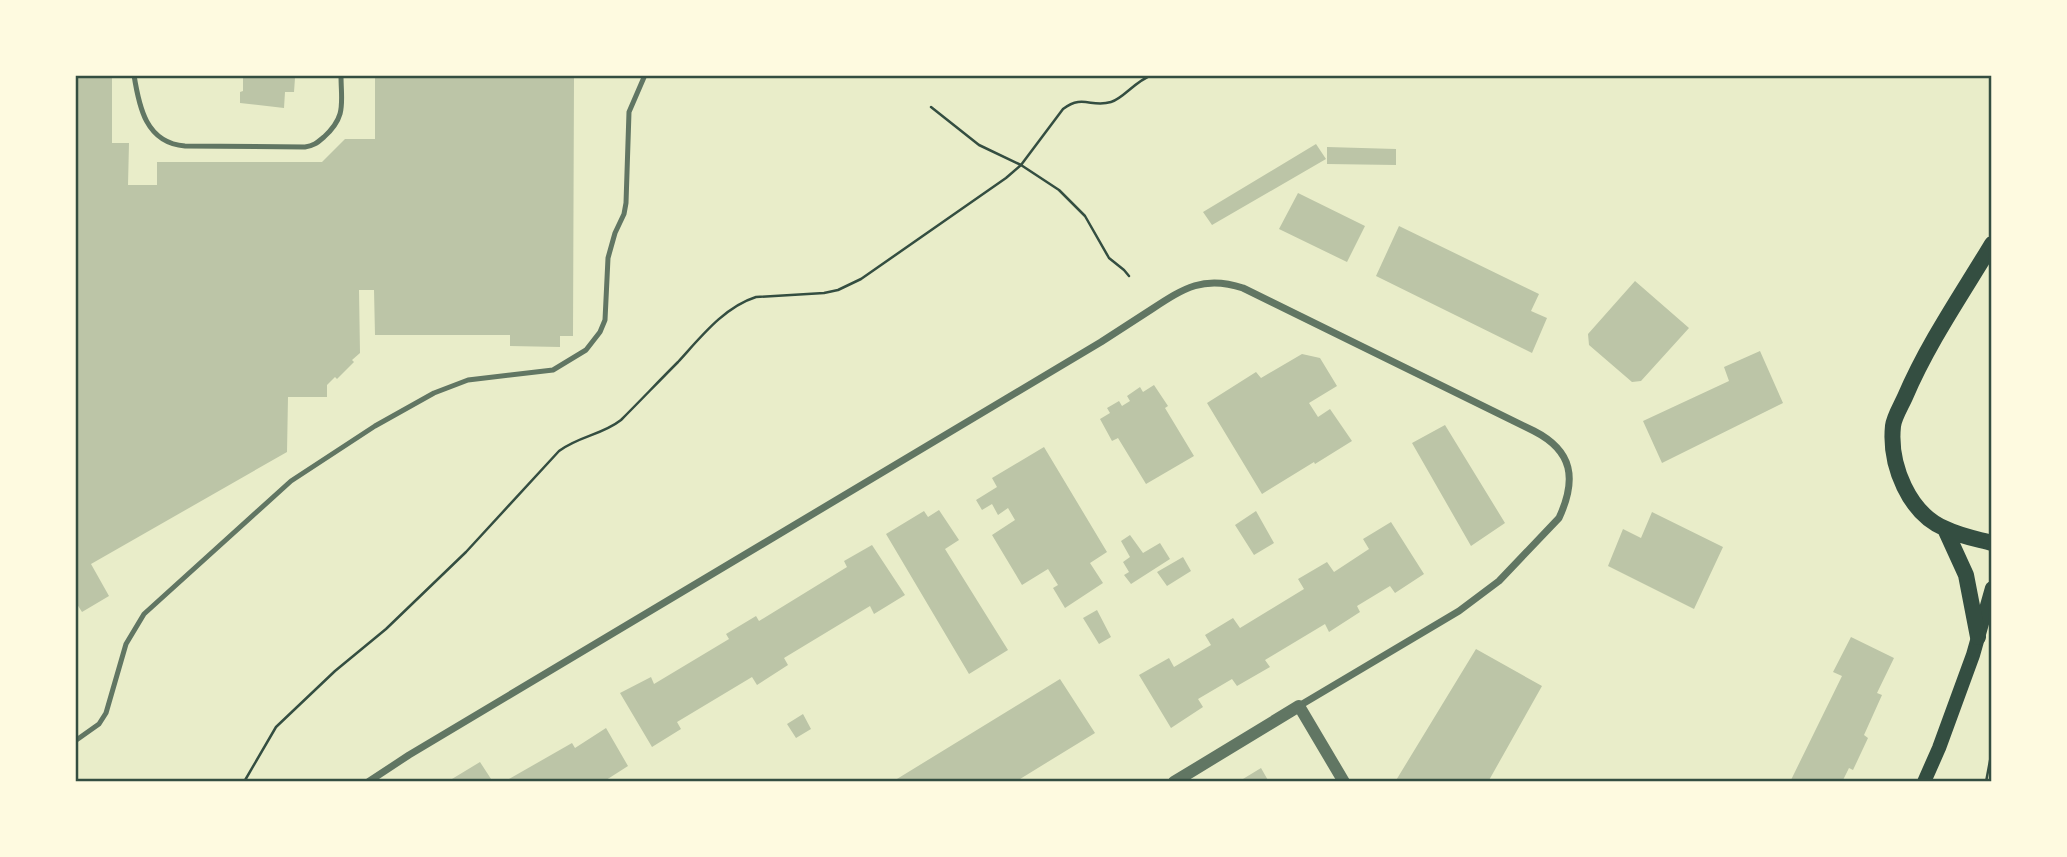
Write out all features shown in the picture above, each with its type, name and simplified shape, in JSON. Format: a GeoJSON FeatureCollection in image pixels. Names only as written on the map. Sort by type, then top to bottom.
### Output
{"type":"FeatureCollection","features":[{"type":"Feature","properties":{"kind":"main road"},"geometry":{"type":"LineString","coordinates":[[1992,244],[1920,363],[1893,425],[1898,468],[1908,496],[1917,508],[1945,529],[1992,543]]}},
{"type":"Feature","properties":{"kind":"main road"},"geometry":{"type":"LineString","coordinates":[[1945,529],[1966,575],[1978,637]]}},
{"type":"Feature","properties":{"kind":"main road"},"geometry":{"type":"LineString","coordinates":[[1924,782],[1940,748],[1973,654],[1992,588]]}},
{"type":"Feature","properties":{"kind":"street"},"geometry":{"type":"LineString","coordinates":[[368,782],[1101,342],[1181,290],[1210,282],[1243,288],[1548,439],[1565,457],[1569,476],[1565,506],[1559,518],[1499,580],[1459,611],[1174,782]]}},
{"type":"Feature","properties":{"kind":"street"},"geometry":{"type":"LineString","coordinates":[[1299,706],[1344,782]]}},
{"type":"Feature","properties":{"kind":"lane"},"geometry":{"type":"LineString","coordinates":[[134,75],[141,113],[155,132],[170,145],[311,146],[336,126],[341,111],[341,75]]}},
{"type":"Feature","properties":{"kind":"lane"},"geometry":{"type":"LineString","coordinates":[[75,741],[99,724],[106,713],[126,644],[144,614],[291,481],[375,426],[434,393],[468,380],[553,370],[586,350],[600,332],[605,320],[608,258],[626,203],[629,112],[645,75]]}},
{"type":"Feature","properties":{"kind":"path"},"geometry":{"type":"LineString","coordinates":[[244,782],[276,727],[351,657],[386,629],[466,552],[559,451],[576,440],[610,428],[621,420],[729,311],[746,300],[757,297],[824,293],[838,290],[861,279],[1006,178],[1021,165],[1063,109],[1070,104],[1076,101],[1114,101],[1137,82],[1152,75]]}},
{"type":"Feature","properties":{"kind":"path"},"geometry":{"type":"LineString","coordinates":[[931,107],[979,145],[1021,165],[1059,190],[1085,216],[1109,258],[1129,276]]}},
{"type":"Feature","properties":{"kind":"path"},"geometry":{"type":"LineString","coordinates":[[1986,782],[1992,750]]}},
{"type":"Feature","properties":{"kind":"building"},"geometry":{"type":"Polygon","coordinates":[[[75,75],[112,75],[112,143],[129,143],[128,185],[157,185],[157,162],[322,162],[345,139],[375,139],[375,75],[580,75],[580,78],[574,78],[573,336],[560,336],[560,347],[510,346],[510,335],[375,335],[374,290],[359,290],[360,353],[337,379],[335,377],[327,385],[327,397],[288,397],[287,452],[91,564],[109,596],[82,612],[75,601],[75,75]]]}},
{"type":"Feature","properties":{"kind":"building"},"geometry":{"type":"Polygon","coordinates":[[[243,75],[291,75],[291,78],[295,78],[294,92],[285,92],[284,108],[240,103],[243,75]]]}},
{"type":"Feature","properties":{"kind":"building"},"geometry":{"type":"Polygon","coordinates":[[[1316,144],[1326,159],[1212,225],[1203,212],[1316,144]]]}},
{"type":"Feature","properties":{"kind":"building"},"geometry":{"type":"Polygon","coordinates":[[[1327,147],[1396,149],[1396,165],[1327,164],[1327,147]]]}},
{"type":"Feature","properties":{"kind":"building"},"geometry":{"type":"Polygon","coordinates":[[[1298,193],[1365,226],[1347,262],[1279,229],[1298,193]]]}},
{"type":"Feature","properties":{"kind":"building"},"geometry":{"type":"Polygon","coordinates":[[[1399,226],[1539,294],[1531,311],[1547,318],[1532,353],[1376,276],[1399,226]]]}},
{"type":"Feature","properties":{"kind":"building"},"geometry":{"type":"Polygon","coordinates":[[[1635,281],[1689,328],[1641,381],[1632,382],[1589,345],[1588,334],[1635,281]]]}},
{"type":"Feature","properties":{"kind":"building"},"geometry":{"type":"Polygon","coordinates":[[[1760,351],[1783,403],[1662,463],[1643,421],[1729,381],[1724,367],[1760,351]]]}},
{"type":"Feature","properties":{"kind":"building"},"geometry":{"type":"Polygon","coordinates":[[[1302,354],[1320,358],[1337,386],[1309,403],[1318,417],[1330,409],[1352,441],[1262,494],[1207,403],[1256,372],[1261,378],[1302,354]]]}},
{"type":"Feature","properties":{"kind":"building"},"geometry":{"type":"Polygon","coordinates":[[[1154,385],[1194,456],[1146,484],[1118,438],[1112,441],[1100,419],[1110,413],[1107,408],[1119,401],[1122,406],[1130,401],[1127,396],[1140,387],[1143,392],[1154,385]]]}},
{"type":"Feature","properties":{"kind":"building"},"geometry":{"type":"Polygon","coordinates":[[[1445,425],[1505,523],[1471,546],[1412,443],[1445,425]]]}},
{"type":"Feature","properties":{"kind":"building"},"geometry":{"type":"Polygon","coordinates":[[[1044,447],[1107,552],[1090,563],[1103,583],[1065,608],[1053,588],[1058,585],[1048,569],[1022,585],[992,535],[1015,520],[1008,508],[998,515],[992,504],[982,510],[976,500],[997,487],[992,478],[1044,447]]]}},
{"type":"Feature","properties":{"kind":"building"},"geometry":{"type":"Polygon","coordinates":[[[939,510],[959,540],[945,549],[1008,650],[969,674],[886,534],[924,511],[928,517],[939,510]]]}},
{"type":"Feature","properties":{"kind":"building"},"geometry":{"type":"Polygon","coordinates":[[[1256,511],[1274,543],[1254,555],[1235,525],[1256,511]]]}},
{"type":"Feature","properties":{"kind":"building"},"geometry":{"type":"Polygon","coordinates":[[[1652,512],[1723,547],[1694,609],[1608,566],[1623,529],[1641,538],[1652,512]]]}},
{"type":"Feature","properties":{"kind":"building"},"geometry":{"type":"Polygon","coordinates":[[[1391,522],[1424,574],[1395,593],[1390,586],[1357,606],[1360,612],[1329,632],[1325,624],[1265,660],[1270,667],[1237,686],[1232,679],[1198,699],[1203,707],[1171,728],[1139,675],[1169,658],[1174,667],[1211,645],[1205,635],[1233,618],[1240,628],[1304,589],[1298,579],[1327,562],[1334,572],[1369,549],[1363,539],[1391,522]]]}},
{"type":"Feature","properties":{"kind":"building"},"geometry":{"type":"Polygon","coordinates":[[[1130,535],[1143,553],[1160,543],[1170,559],[1131,584],[1124,575],[1129,572],[1123,562],[1130,557],[1121,541],[1130,535]]]}},
{"type":"Feature","properties":{"kind":"building"},"geometry":{"type":"Polygon","coordinates":[[[872,545],[905,595],[874,614],[870,606],[784,658],[788,665],[757,685],[752,677],[677,722],[681,729],[652,747],[620,693],[651,677],[654,684],[729,639],[726,634],[756,616],[759,621],[847,567],[844,561],[872,545]]]}},
{"type":"Feature","properties":{"kind":"building"},"geometry":{"type":"Polygon","coordinates":[[[1183,557],[1191,571],[1167,586],[1157,572],[1183,557]]]}},
{"type":"Feature","properties":{"kind":"building"},"geometry":{"type":"Polygon","coordinates":[[[1097,610],[1111,637],[1099,644],[1083,618],[1097,610]]]}},
{"type":"Feature","properties":{"kind":"building"},"geometry":{"type":"Polygon","coordinates":[[[1851,637],[1894,658],[1877,693],[1882,695],[1864,735],[1868,738],[1853,770],[1849,768],[1842,782],[1790,782],[1842,676],[1833,672],[1851,637]]]}},
{"type":"Feature","properties":{"kind":"building"},"geometry":{"type":"Polygon","coordinates":[[[1476,649],[1542,686],[1488,782],[1395,782],[1476,649]]]}},
{"type":"Feature","properties":{"kind":"building"},"geometry":{"type":"Polygon","coordinates":[[[1060,679],[1095,733],[1015,782],[892,782],[1060,679]]]}},
{"type":"Feature","properties":{"kind":"building"},"geometry":{"type":"Polygon","coordinates":[[[803,714],[811,729],[796,738],[787,724],[803,714]]]}},
{"type":"Feature","properties":{"kind":"building"},"geometry":{"type":"Polygon","coordinates":[[[606,728],[628,766],[603,782],[511,782],[509,779],[572,743],[575,748],[606,728]]]}},
{"type":"Feature","properties":{"kind":"building"},"geometry":{"type":"Polygon","coordinates":[[[480,762],[493,782],[447,782],[480,762]]]}},
{"type":"Feature","properties":{"kind":"building"},"geometry":{"type":"Polygon","coordinates":[[[1261,768],[1269,782],[1238,782],[1261,768]]]}}]}
